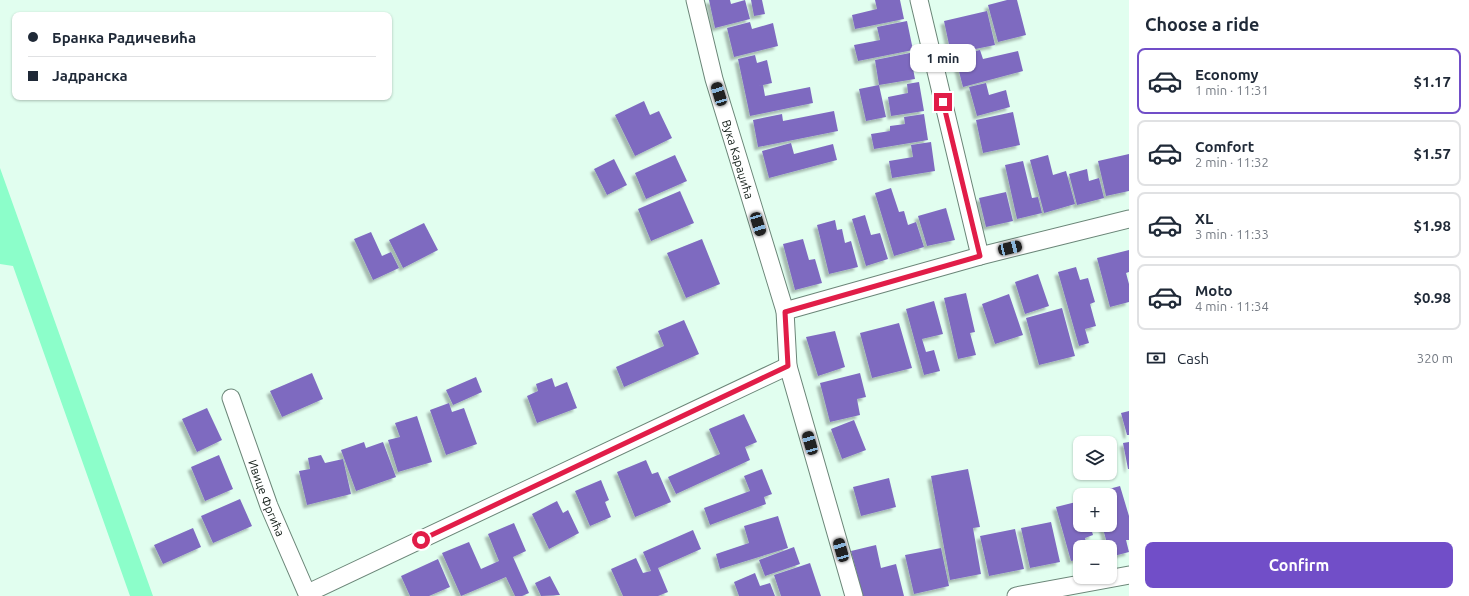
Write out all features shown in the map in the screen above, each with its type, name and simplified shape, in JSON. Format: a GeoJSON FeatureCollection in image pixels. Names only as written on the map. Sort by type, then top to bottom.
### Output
{"type":"FeatureCollection","features":[{"type":"Feature","properties":{"kind":"street","name":"Вука Караџића"},"geometry":{"type":"LineString","coordinates":[[695,0],[714,80],[785,312],[788,366],[854,596]]}},
{"type":"Feature","properties":{"kind":"street"},"geometry":{"type":"LineString","coordinates":[[919,0],[980,256]]}},
{"type":"Feature","properties":{"kind":"street"},"geometry":{"type":"LineString","coordinates":[[785,312],[980,256],[1129,219]]}},
{"type":"Feature","properties":{"kind":"street"},"geometry":{"type":"LineString","coordinates":[[308,595],[788,366]]}},
{"type":"Feature","properties":{"kind":"street","name":"Ивице Фргића"},"geometry":{"type":"LineString","coordinates":[[231,398],[269,506],[308,595]]}},
{"type":"Feature","properties":{"kind":"street"},"geometry":{"type":"LineString","coordinates":[[1016,596],[1129,575]]}},
{"type":"Feature","properties":{"kind":"green space"},"geometry":{"type":"Polygon","coordinates":[[[0,168],[153,596],[130,596],[13,266],[0,264],[0,168]]]}},
{"type":"Feature","properties":{"kind":"building"},"geometry":{"type":"Polygon","coordinates":[[[709,0],[730,0],[731,4],[745,0],[750,19],[715,28],[709,0]]]}},
{"type":"Feature","properties":{"kind":"building"},"geometry":{"type":"Polygon","coordinates":[[[751,0],[762,0],[765,14],[754,16],[751,0]]]}},
{"type":"Feature","properties":{"kind":"building"},"geometry":{"type":"Polygon","coordinates":[[[875,0],[900,0],[904,19],[855,29],[852,15],[877,9],[875,0]]]}},
{"type":"Feature","properties":{"kind":"building"},"geometry":{"type":"Polygon","coordinates":[[[1007,0],[1017,0],[1026,35],[998,42],[988,5],[1007,0]]]}},
{"type":"Feature","properties":{"kind":"building"},"geometry":{"type":"Polygon","coordinates":[[[987,11],[995,45],[951,54],[944,21],[987,11]]]}},
{"type":"Feature","properties":{"kind":"building"},"geometry":{"type":"Polygon","coordinates":[[[907,21],[913,50],[858,61],[854,45],[880,40],[877,27],[907,21]]]}},
{"type":"Feature","properties":{"kind":"building"},"geometry":{"type":"Polygon","coordinates":[[[750,22],[752,29],[773,23],[778,46],[734,57],[727,28],[750,22]]]}},
{"type":"Feature","properties":{"kind":"building"},"geometry":{"type":"Polygon","coordinates":[[[980,50],[983,59],[1018,51],[1023,71],[963,87],[955,56],[980,50]]]}},
{"type":"Feature","properties":{"kind":"building"},"geometry":{"type":"Polygon","coordinates":[[[910,53],[915,79],[879,85],[875,60],[910,53]]]}},
{"type":"Feature","properties":{"kind":"building"},"geometry":{"type":"Polygon","coordinates":[[[755,55],[757,63],[767,60],[772,83],[749,88],[763,85],[765,96],[810,87],[813,103],[750,116],[738,59],[755,55]]]}},
{"type":"Feature","properties":{"kind":"building"},"geometry":{"type":"Polygon","coordinates":[[[919,82],[924,111],[891,116],[888,97],[908,93],[907,84],[919,82]]]}},
{"type":"Feature","properties":{"kind":"building"},"geometry":{"type":"Polygon","coordinates":[[[986,83],[989,95],[1006,90],[1010,107],[977,116],[969,87],[986,83]]]}},
{"type":"Feature","properties":{"kind":"building"},"geometry":{"type":"Polygon","coordinates":[[[879,85],[886,117],[866,121],[859,89],[879,85]]]}},
{"type":"Feature","properties":{"kind":"building"},"geometry":{"type":"Polygon","coordinates":[[[644,101],[650,115],[659,111],[672,138],[635,156],[615,115],[644,101]]]}},
{"type":"Feature","properties":{"kind":"building"},"geometry":{"type":"Polygon","coordinates":[[[834,111],[838,131],[758,147],[753,120],[782,114],[783,121],[834,111]]]}},
{"type":"Feature","properties":{"kind":"building"},"geometry":{"type":"Polygon","coordinates":[[[1013,112],[1020,145],[983,153],[976,120],[1013,112]]]}},
{"type":"Feature","properties":{"kind":"building"},"geometry":{"type":"Polygon","coordinates":[[[924,114],[928,140],[874,149],[871,134],[890,131],[890,126],[905,124],[904,117],[924,114]]]}},
{"type":"Feature","properties":{"kind":"building"},"geometry":{"type":"Polygon","coordinates":[[[931,142],[935,171],[892,178],[889,161],[913,157],[911,145],[931,142]]]}},
{"type":"Feature","properties":{"kind":"building"},"geometry":{"type":"Polygon","coordinates":[[[791,143],[794,154],[833,144],[837,160],[769,178],[762,151],[791,143]]]}},
{"type":"Feature","properties":{"kind":"building"},"geometry":{"type":"Polygon","coordinates":[[[1129,154],[1129,191],[1106,196],[1098,161],[1129,154]]]}},
{"type":"Feature","properties":{"kind":"building"},"geometry":{"type":"Polygon","coordinates":[[[675,155],[687,181],[646,199],[635,173],[675,155]]]}},
{"type":"Feature","properties":{"kind":"building"},"geometry":{"type":"Polygon","coordinates":[[[1048,155],[1053,175],[1066,171],[1075,204],[1044,213],[1030,160],[1048,155]]]}},
{"type":"Feature","properties":{"kind":"building"},"geometry":{"type":"Polygon","coordinates":[[[614,159],[627,185],[607,195],[594,169],[614,159]]]}},
{"type":"Feature","properties":{"kind":"building"},"geometry":{"type":"Polygon","coordinates":[[[1023,161],[1032,198],[1038,197],[1042,213],[1017,219],[1005,165],[1023,161]]]}},
{"type":"Feature","properties":{"kind":"building"},"geometry":{"type":"Polygon","coordinates":[[[1087,169],[1089,181],[1099,178],[1104,198],[1077,205],[1069,174],[1087,169]]]}},
{"type":"Feature","properties":{"kind":"building"},"geometry":{"type":"Polygon","coordinates":[[[891,188],[899,212],[904,211],[908,225],[916,222],[924,247],[894,256],[875,193],[891,188]]]}},
{"type":"Feature","properties":{"kind":"building"},"geometry":{"type":"Polygon","coordinates":[[[680,191],[694,223],[651,241],[638,209],[680,191]]]}},
{"type":"Feature","properties":{"kind":"building"},"geometry":{"type":"Polygon","coordinates":[[[1006,192],[1013,221],[986,227],[979,198],[1006,192]]]}},
{"type":"Feature","properties":{"kind":"building"},"geometry":{"type":"Polygon","coordinates":[[[946,208],[955,240],[927,246],[918,216],[946,208]]]}},
{"type":"Feature","properties":{"kind":"building"},"geometry":{"type":"Polygon","coordinates":[[[865,215],[871,235],[880,233],[888,259],[866,266],[852,219],[865,215]]]}},
{"type":"Feature","properties":{"kind":"building"},"geometry":{"type":"Polygon","coordinates":[[[835,220],[837,230],[842,229],[845,243],[851,241],[858,267],[829,274],[817,225],[835,220]]]}},
{"type":"Feature","properties":{"kind":"building"},"geometry":{"type":"Polygon","coordinates":[[[424,223],[438,250],[403,268],[389,240],[424,223]]]}},
{"type":"Feature","properties":{"kind":"building"},"geometry":{"type":"Polygon","coordinates":[[[371,232],[382,256],[391,252],[399,268],[373,280],[354,239],[371,232]]]}},
{"type":"Feature","properties":{"kind":"building"},"geometry":{"type":"Polygon","coordinates":[[[702,239],[720,284],[686,298],[667,253],[702,239]]]}},
{"type":"Feature","properties":{"kind":"building"},"geometry":{"type":"Polygon","coordinates":[[[803,239],[809,260],[815,259],[822,283],[795,290],[783,244],[803,239]]]}},
{"type":"Feature","properties":{"kind":"building"},"geometry":{"type":"Polygon","coordinates":[[[1129,250],[1129,272],[1126,273],[1129,284],[1129,302],[1110,307],[1097,258],[1129,250]]]}},
{"type":"Feature","properties":{"kind":"building"},"geometry":{"type":"Polygon","coordinates":[[[1076,267],[1080,280],[1088,278],[1095,302],[1090,304],[1096,326],[1085,329],[1089,343],[1079,346],[1058,272],[1076,267]]]}},
{"type":"Feature","properties":{"kind":"building"},"geometry":{"type":"Polygon","coordinates":[[[1038,274],[1049,306],[1025,314],[1015,282],[1038,274]]]}},
{"type":"Feature","properties":{"kind":"building"},"geometry":{"type":"Polygon","coordinates":[[[966,293],[975,332],[970,333],[976,355],[958,359],[944,298],[966,293]]]}},
{"type":"Feature","properties":{"kind":"building"},"geometry":{"type":"Polygon","coordinates":[[[1009,294],[1023,335],[995,344],[982,304],[1009,294]]]}},
{"type":"Feature","properties":{"kind":"building"},"geometry":{"type":"Polygon","coordinates":[[[934,301],[943,334],[922,339],[926,352],[934,350],[940,371],[924,375],[906,309],[934,301]]]}},
{"type":"Feature","properties":{"kind":"building"},"geometry":{"type":"Polygon","coordinates":[[[1062,308],[1075,356],[1039,365],[1026,318],[1062,308]]]}},
{"type":"Feature","properties":{"kind":"building"},"geometry":{"type":"Polygon","coordinates":[[[684,320],[699,354],[624,387],[616,367],[664,346],[658,331],[684,320]]]}},
{"type":"Feature","properties":{"kind":"building"},"geometry":{"type":"Polygon","coordinates":[[[899,323],[912,368],[872,378],[860,333],[899,323]]]}},
{"type":"Feature","properties":{"kind":"building"},"geometry":{"type":"Polygon","coordinates":[[[835,331],[845,367],[818,376],[806,337],[835,331]]]}},
{"type":"Feature","properties":{"kind":"building"},"geometry":{"type":"Polygon","coordinates":[[[312,373],[323,399],[282,417],[270,391],[312,373]]]}},
{"type":"Feature","properties":{"kind":"building"},"geometry":{"type":"Polygon","coordinates":[[[860,373],[866,397],[857,399],[860,415],[830,422],[820,383],[860,373]]]}},
{"type":"Feature","properties":{"kind":"building"},"geometry":{"type":"Polygon","coordinates":[[[476,377],[482,392],[453,405],[446,390],[476,377]]]}},
{"type":"Feature","properties":{"kind":"building"},"geometry":{"type":"Polygon","coordinates":[[[552,378],[555,387],[567,382],[577,408],[537,423],[527,396],[538,391],[536,384],[552,378]]]}},
{"type":"Feature","properties":{"kind":"building"},"geometry":{"type":"Polygon","coordinates":[[[449,403],[452,412],[464,408],[477,444],[446,455],[430,410],[449,403]]]}},
{"type":"Feature","properties":{"kind":"building"},"geometry":{"type":"Polygon","coordinates":[[[207,408],[222,440],[197,452],[182,419],[207,408]]]}},
{"type":"Feature","properties":{"kind":"building"},"geometry":{"type":"Polygon","coordinates":[[[1129,411],[1129,435],[1127,435],[1121,413],[1129,411]]]}},
{"type":"Feature","properties":{"kind":"building"},"geometry":{"type":"Polygon","coordinates":[[[744,414],[757,442],[745,447],[750,460],[676,494],[668,477],[720,454],[709,429],[744,414]]]}},
{"type":"Feature","properties":{"kind":"building"},"geometry":{"type":"Polygon","coordinates":[[[417,416],[432,462],[398,472],[388,440],[400,437],[395,423],[417,416]]]}},
{"type":"Feature","properties":{"kind":"building"},"geometry":{"type":"Polygon","coordinates":[[[854,420],[866,450],[842,459],[831,429],[854,420]]]}},
{"type":"Feature","properties":{"kind":"building"},"geometry":{"type":"Polygon","coordinates":[[[364,442],[366,448],[383,442],[396,477],[356,491],[341,450],[364,442]]]}},
{"type":"Feature","properties":{"kind":"building"},"geometry":{"type":"Polygon","coordinates":[[[1129,442],[1129,469],[1128,469],[1123,443],[1129,442]]]}},
{"type":"Feature","properties":{"kind":"building"},"geometry":{"type":"Polygon","coordinates":[[[219,455],[233,489],[205,501],[191,467],[219,455]]]}},
{"type":"Feature","properties":{"kind":"building"},"geometry":{"type":"Polygon","coordinates":[[[321,455],[325,463],[343,459],[351,494],[307,505],[299,471],[310,469],[308,458],[321,455]]]}},
{"type":"Feature","properties":{"kind":"building"},"geometry":{"type":"Polygon","coordinates":[[[646,460],[652,474],[658,472],[671,502],[635,517],[617,472],[646,460]]]}},
{"type":"Feature","properties":{"kind":"building"},"geometry":{"type":"Polygon","coordinates":[[[762,469],[772,494],[764,497],[766,504],[710,525],[704,508],[750,491],[744,476],[762,469]]]}},
{"type":"Feature","properties":{"kind":"building"},"geometry":{"type":"Polygon","coordinates":[[[968,469],[980,527],[973,528],[981,574],[950,580],[931,476],[968,469]]]}},
{"type":"Feature","properties":{"kind":"building"},"geometry":{"type":"Polygon","coordinates":[[[889,478],[896,507],[861,516],[853,487],[889,478]]]}},
{"type":"Feature","properties":{"kind":"building"},"geometry":{"type":"Polygon","coordinates":[[[601,480],[609,500],[605,502],[611,517],[590,526],[575,491],[601,480]]]}},
{"type":"Feature","properties":{"kind":"building"},"geometry":{"type":"Polygon","coordinates":[[[1120,486],[1129,516],[1129,540],[1126,540],[1129,552],[1117,555],[1117,540],[1106,540],[1104,532],[1117,532],[1117,488],[1113,488],[1120,486]]]}},
{"type":"Feature","properties":{"kind":"building"},"geometry":{"type":"Polygon","coordinates":[[[240,499],[252,526],[213,543],[201,516],[240,499]]]}},
{"type":"Feature","properties":{"kind":"building"},"geometry":{"type":"Polygon","coordinates":[[[557,501],[563,513],[568,510],[579,533],[549,549],[532,514],[557,501]]]}},
{"type":"Feature","properties":{"kind":"building"},"geometry":{"type":"Polygon","coordinates":[[[1073,503],[1073,532],[1092,532],[1093,535],[1085,538],[1085,540],[1073,540],[1073,561],[1071,561],[1056,507],[1073,503]]]}},
{"type":"Feature","properties":{"kind":"building"},"geometry":{"type":"Polygon","coordinates":[[[778,516],[788,548],[720,569],[716,554],[749,543],[744,526],[778,516]]]}},
{"type":"Feature","properties":{"kind":"building"},"geometry":{"type":"Polygon","coordinates":[[[1051,522],[1060,562],[1030,568],[1021,528],[1051,522]]]}},
{"type":"Feature","properties":{"kind":"building"},"geometry":{"type":"Polygon","coordinates":[[[514,523],[526,551],[513,557],[529,593],[522,596],[515,596],[506,577],[461,596],[442,553],[469,542],[481,569],[499,561],[488,534],[514,523]]]}},
{"type":"Feature","properties":{"kind":"building"},"geometry":{"type":"Polygon","coordinates":[[[193,528],[201,547],[163,564],[154,545],[193,528]]]}},
{"type":"Feature","properties":{"kind":"building"},"geometry":{"type":"Polygon","coordinates":[[[1015,529],[1024,569],[989,576],[980,536],[1015,529]]]}},
{"type":"Feature","properties":{"kind":"building"},"geometry":{"type":"Polygon","coordinates":[[[693,530],[701,549],[658,568],[668,592],[658,596],[623,596],[611,569],[636,558],[643,573],[651,571],[643,552],[693,530]]]}},
{"type":"Feature","properties":{"kind":"building"},"geometry":{"type":"Polygon","coordinates":[[[876,545],[881,568],[896,564],[904,596],[863,596],[851,551],[876,545]]]}},
{"type":"Feature","properties":{"kind":"building"},"geometry":{"type":"Polygon","coordinates":[[[794,547],[800,564],[765,576],[759,560],[794,547]]]}},
{"type":"Feature","properties":{"kind":"building"},"geometry":{"type":"Polygon","coordinates":[[[941,548],[949,586],[914,594],[905,555],[941,548]]]}},
{"type":"Feature","properties":{"kind":"building"},"geometry":{"type":"Polygon","coordinates":[[[438,559],[450,587],[429,596],[410,596],[401,576],[438,559]]]}},
{"type":"Feature","properties":{"kind":"building"},"geometry":{"type":"Polygon","coordinates":[[[810,563],[821,596],[781,596],[774,575],[810,563]]]}},
{"type":"Feature","properties":{"kind":"building"},"geometry":{"type":"Polygon","coordinates":[[[755,573],[760,586],[770,583],[775,596],[739,596],[734,582],[755,573]]]}},
{"type":"Feature","properties":{"kind":"building"},"geometry":{"type":"Polygon","coordinates":[[[550,576],[560,595],[541,596],[535,583],[550,576]]]}},
{"type":"Feature","properties":{"kind":"route"},"geometry":{"type":"LineString","coordinates":[[421,540],[788,366],[785,312],[980,256],[943,102]]}}]}
